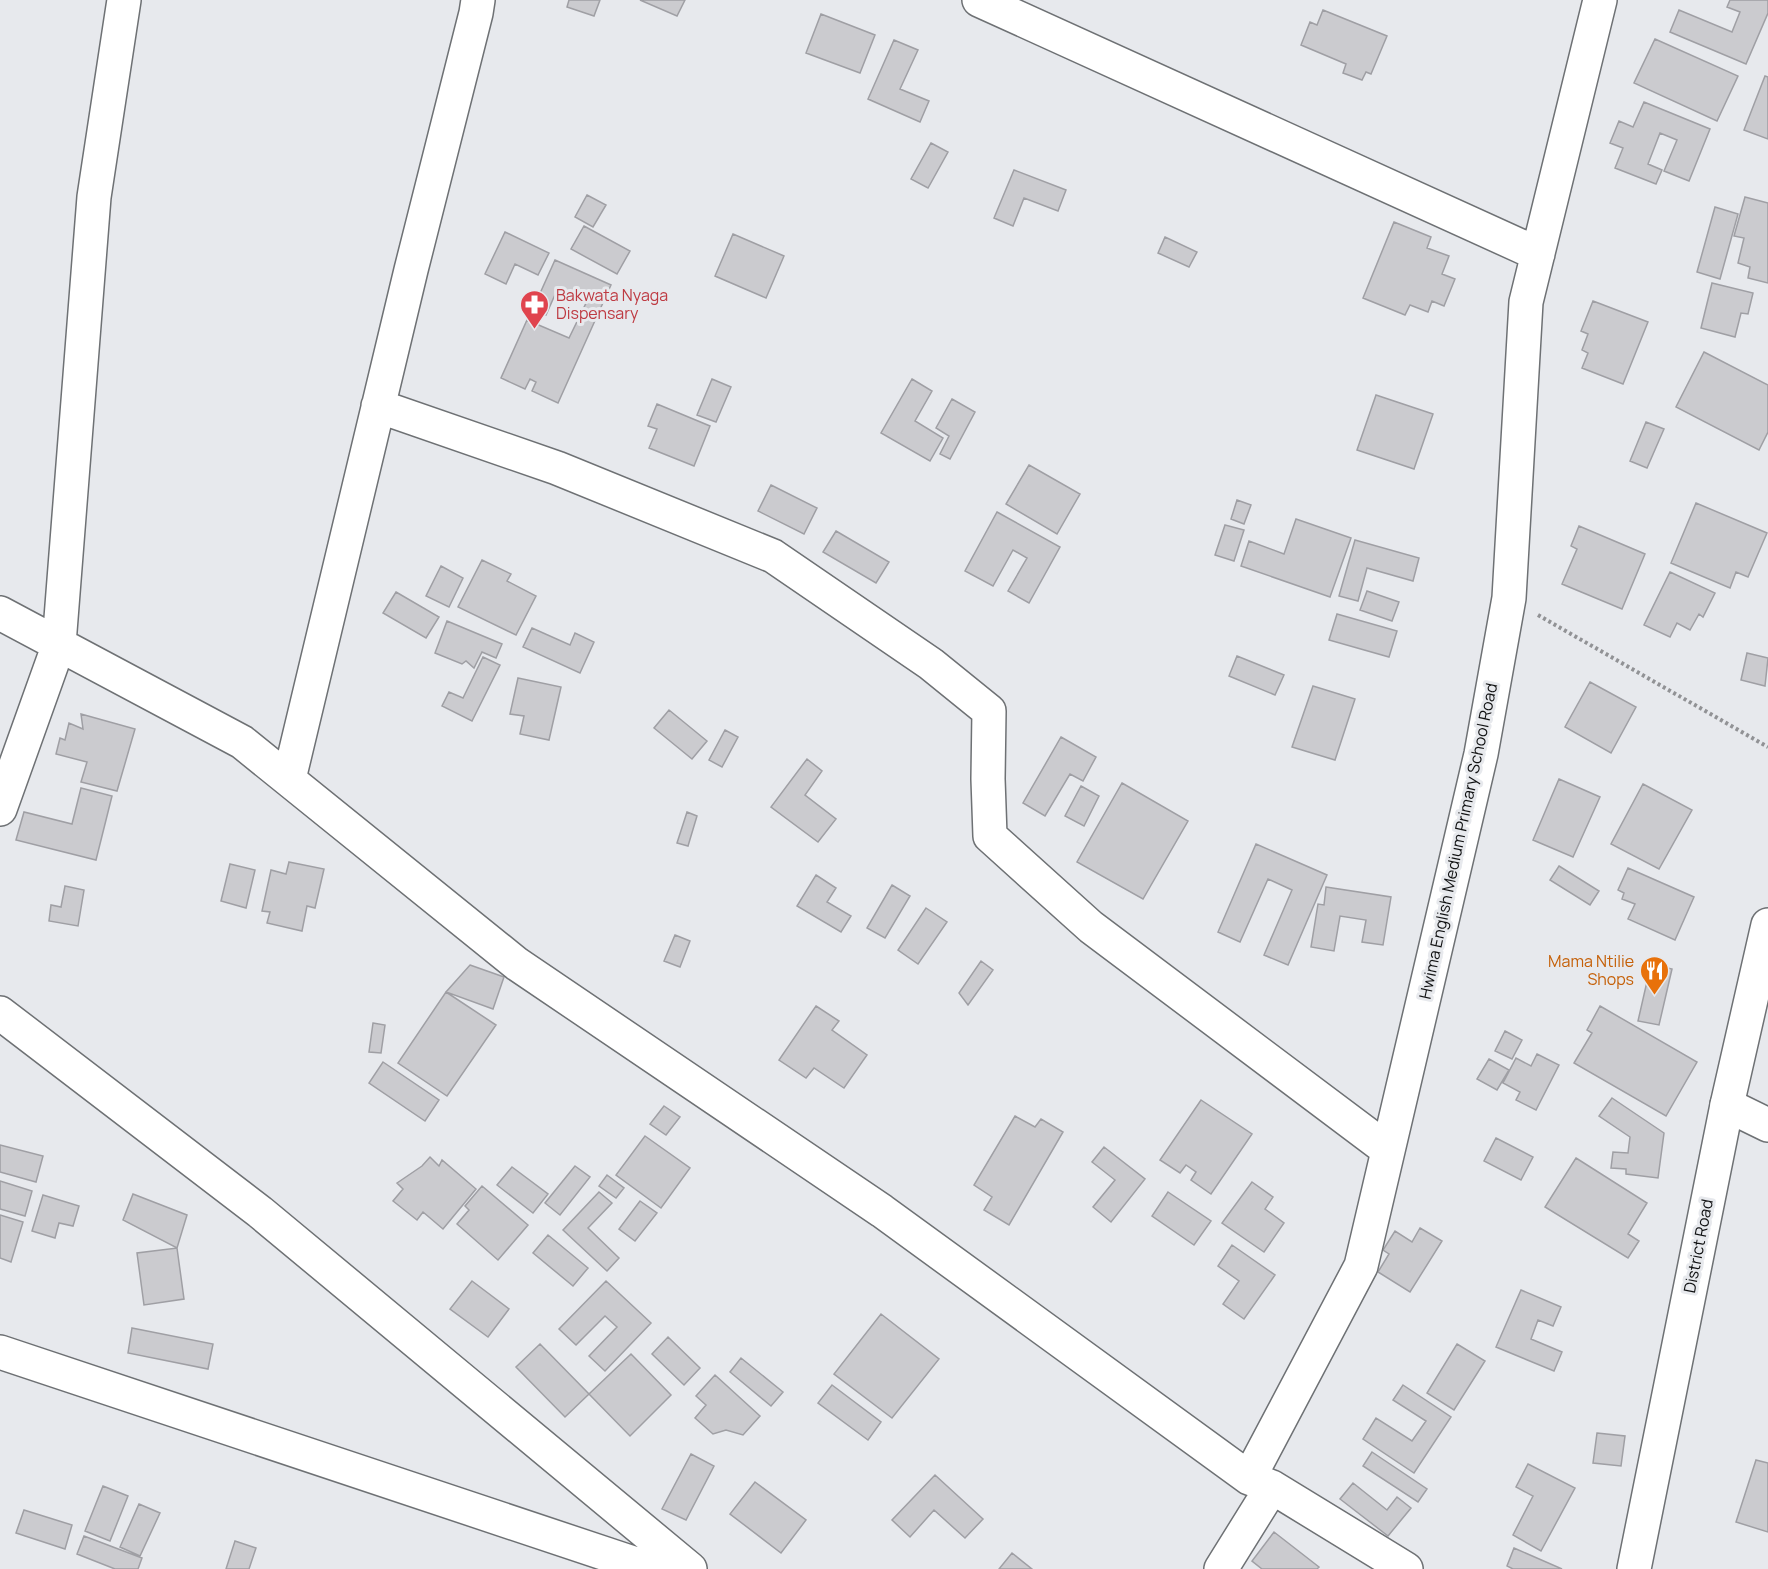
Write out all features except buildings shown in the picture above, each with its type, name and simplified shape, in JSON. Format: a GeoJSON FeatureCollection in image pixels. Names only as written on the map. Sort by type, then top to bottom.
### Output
{"type":"FeatureCollection","features":[{"type":"Feature","properties":{"kind":"street"},"geometry":{"type":"LineString","coordinates":[[0,809],[59,644],[94,197],[124,0]]}},
{"type":"Feature","properties":{"kind":"street"},"geometry":{"type":"LineString","coordinates":[[289,779],[478,0]]}},
{"type":"Feature","properties":{"kind":"street"},"geometry":{"type":"LineString","coordinates":[[979,0],[1538,254]]}},
{"type":"Feature","properties":{"kind":"street","name":"Hwima English Medium Primary School Road"},"geometry":{"type":"LineString","coordinates":[[1221,1569],[1361,1266],[1481,754],[1509,598],[1526,302],[1600,0]]}},
{"type":"Feature","properties":{"kind":"street"},"geometry":{"type":"LineString","coordinates":[[378,406],[557,468],[773,555],[932,664],[989,711],[990,836],[1091,927],[1388,1150]]}},
{"type":"Feature","properties":{"kind":"street"},"geometry":{"type":"LineString","coordinates":[[0,613],[242,741],[517,964],[882,1211],[1261,1483],[1406,1569]]}},
{"type":"Feature","properties":{"kind":"street","name":"District Road"},"geometry":{"type":"LineString","coordinates":[[1634,1569],[1727,1105],[1768,925]]}},
{"type":"Feature","properties":{"kind":"street"},"geometry":{"type":"LineString","coordinates":[[0,1013],[260,1212],[690,1569]]}},
{"type":"Feature","properties":{"kind":"street"},"geometry":{"type":"LineString","coordinates":[[1727,1105],[1768,1125]]}},
{"type":"Feature","properties":{"kind":"street"},"geometry":{"type":"LineString","coordinates":[[0,1352],[651,1569]]}},
{"type":"Feature","properties":{"kind":"path"},"geometry":{"type":"LineString","coordinates":[[1509,598],[1768,747]]}},
{"type":"Feature","properties":{"kind":"place","name":"Bakwata Nyaga Dispensary"},"geometry":{"type":"Point","coordinates":[535,330]}},
{"type":"Feature","properties":{"kind":"place","name":"Mama Ntilie Shops"},"geometry":{"type":"Point","coordinates":[1655,996]}}]}
